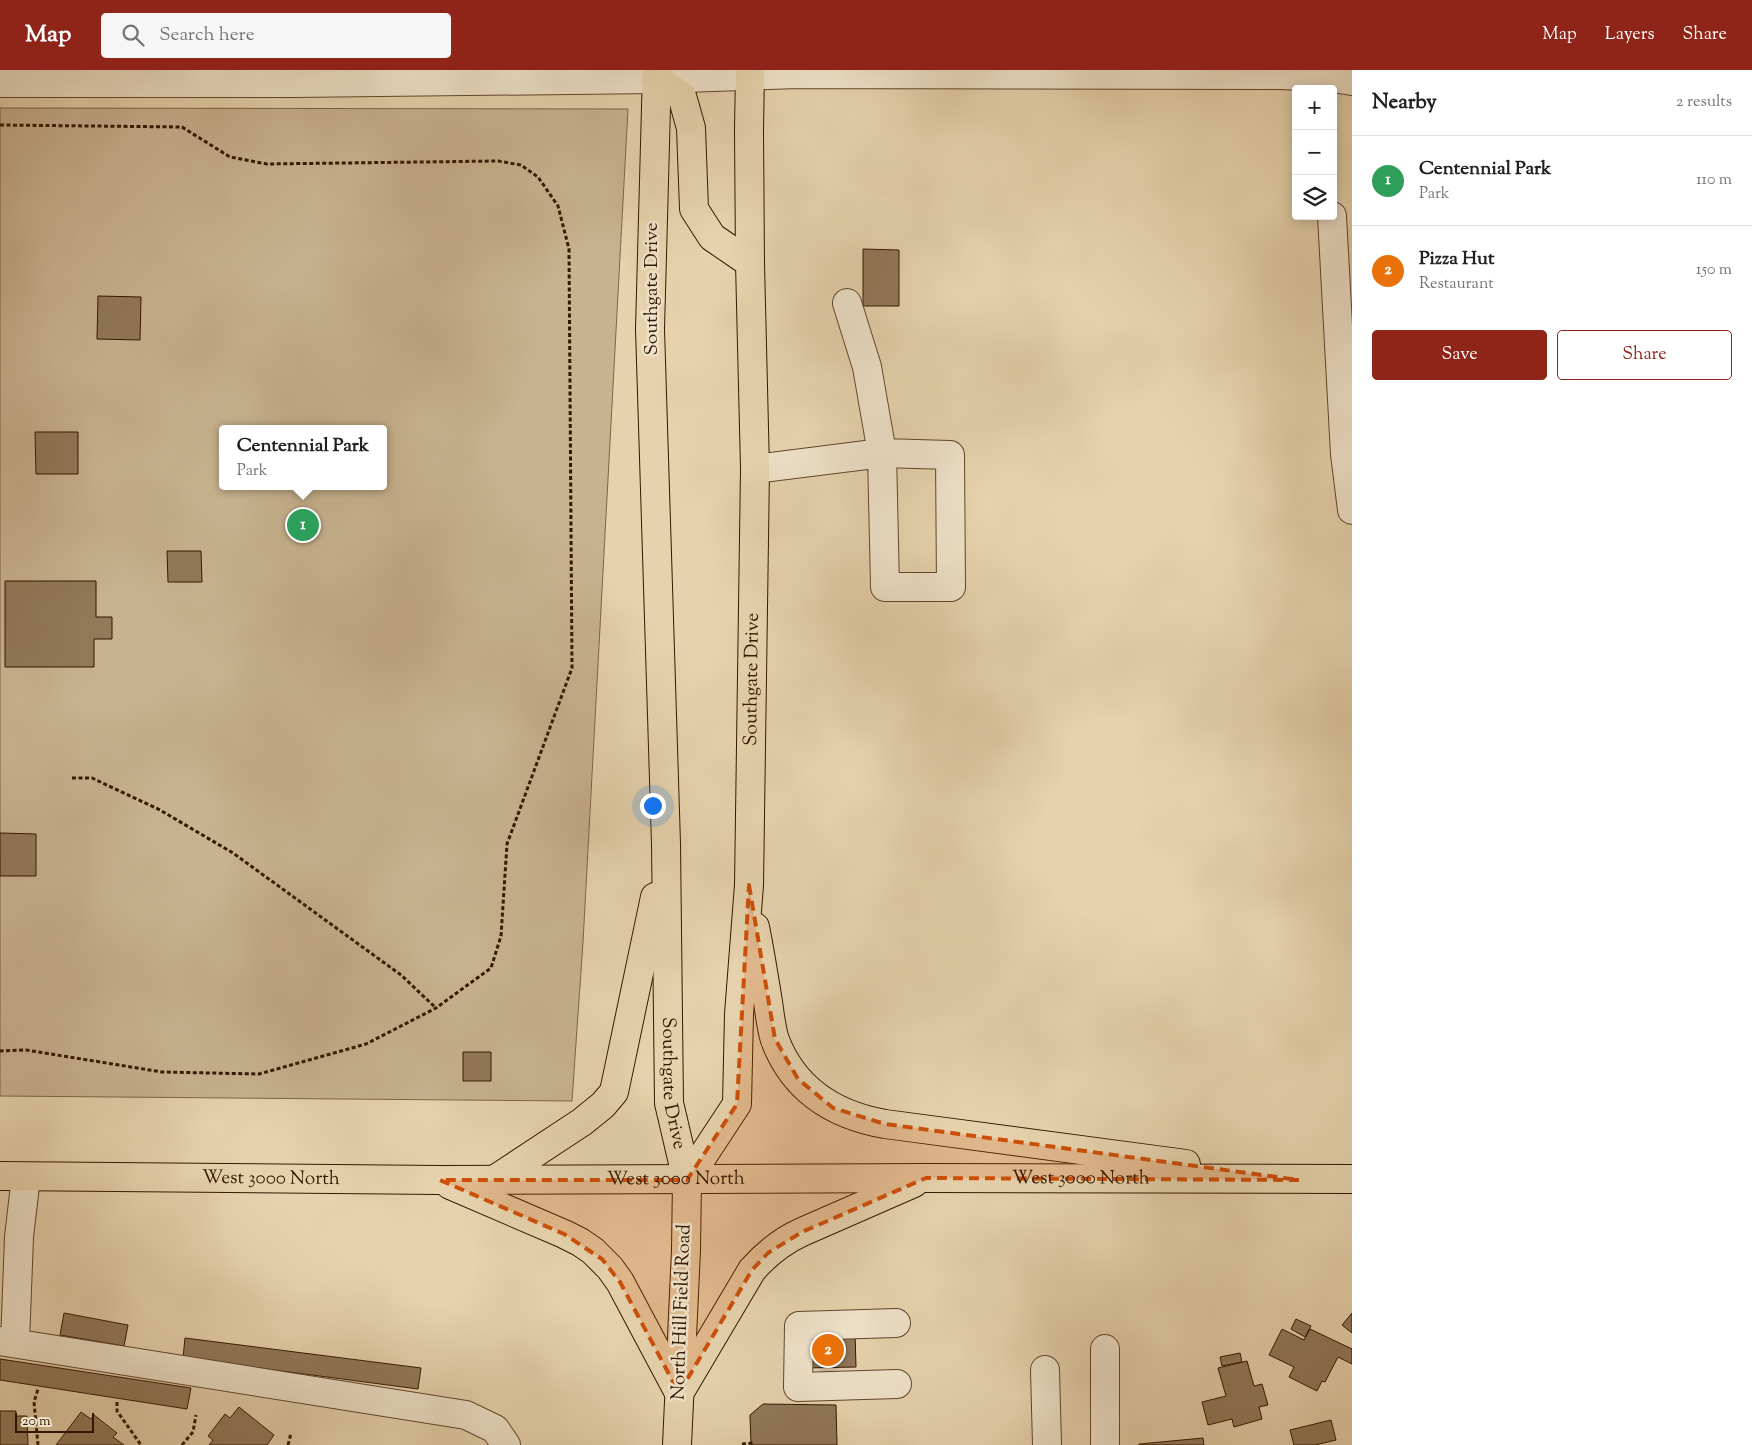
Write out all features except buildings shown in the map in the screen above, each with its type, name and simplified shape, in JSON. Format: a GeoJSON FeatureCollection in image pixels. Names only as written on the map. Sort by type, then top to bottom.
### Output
{"type":"FeatureCollection","features":[{"type":"Feature","properties":{"kind":"main road","name":"Southgate Drive"},"geometry":{"type":"LineString","coordinates":[[687,1180],[737,1104],[739,1014],[748,885],[755,469],[750,310],[748,130],[750,73]]}},
{"type":"Feature","properties":{"kind":"main road"},"geometry":{"type":"LineString","coordinates":[[656,74],[682,96],[691,128],[694,209],[712,237],[750,263]]}},
{"type":"Feature","properties":{"kind":"main road","name":"Southgate Drive"},"geometry":{"type":"LineString","coordinates":[[656,74],[650,329],[666,844],[669,1103],[687,1180]]}},
{"type":"Feature","properties":{"kind":"main road"},"geometry":{"type":"LineString","coordinates":[[494,1180],[582,1122],[603,1105],[614,1092],[666,844]]}},
{"type":"Feature","properties":{"kind":"main road"},"geometry":{"type":"LineString","coordinates":[[748,885],[775,1039],[798,1079],[820,1100],[833,1108],[856,1118],[885,1124],[1299,1180]]}},
{"type":"Feature","properties":{"kind":"main road","name":"West 3000 North"},"geometry":{"type":"LineString","coordinates":[[13,1177],[440,1180],[1352,1179]]}},
{"type":"Feature","properties":{"kind":"main road"},"geometry":{"type":"LineString","coordinates":[[679,1393],[752,1270],[768,1253],[791,1237],[926,1178]]}},
{"type":"Feature","properties":{"kind":"main road"},"geometry":{"type":"LineString","coordinates":[[440,1180],[564,1234],[580,1242],[602,1259],[620,1282],[679,1393]]}},
{"type":"Feature","properties":{"kind":"main road","name":"North Hill Field Road"},"geometry":{"type":"LineString","coordinates":[[677,1445],[686,1250],[687,1180]]}},
{"type":"Feature","properties":{"kind":"street"},"geometry":{"type":"LineString","coordinates":[[0,83],[294,83],[750,73],[1279,75],[1332,79]]}},
{"type":"Feature","properties":{"kind":"street"},"geometry":{"type":"LineString","coordinates":[[1332,220],[1345,454],[1352,510]]}},
{"type":"Feature","properties":{"kind":"street"},"geometry":{"type":"LineString","coordinates":[[755,469],[882,454],[950,455],[951,587],[885,588],[882,454],[867,367],[847,303]]}},
{"type":"Feature","properties":{"kind":"street"},"geometry":{"type":"LineString","coordinates":[[13,1177],[19,1237],[7,1342],[466,1415],[495,1429],[506,1445]]}},
{"type":"Feature","properties":{"kind":"street"},"geometry":{"type":"LineString","coordinates":[[896,1323],[799,1326],[798,1387],[897,1384]]}},
{"type":"Feature","properties":{"kind":"street"},"geometry":{"type":"LineString","coordinates":[[1105,1349],[1105,1445]]}},
{"type":"Feature","properties":{"kind":"street"},"geometry":{"type":"LineString","coordinates":[[1045,1370],[1047,1445]]}},
{"type":"Feature","properties":{"kind":"path"},"geometry":{"type":"LineString","coordinates":[[0,125],[182,127],[230,158],[267,164],[498,160],[521,165],[538,177],[558,206],[569,248],[572,668],[507,844],[501,936],[491,968],[436,1008],[366,1044],[259,1074],[162,1072],[26,1050],[0,1052]]}},
{"type":"Feature","properties":{"kind":"path"},"geometry":{"type":"LineString","coordinates":[[72,778],[92,778],[160,810],[234,853],[401,975],[436,1008]]}},
{"type":"Feature","properties":{"kind":"path"},"geometry":{"type":"LineString","coordinates":[[38,1389],[34,1402],[38,1445]]}},
{"type":"Feature","properties":{"kind":"path"},"geometry":{"type":"LineString","coordinates":[[117,1402],[117,1411],[142,1445]]}},
{"type":"Feature","properties":{"kind":"path"},"geometry":{"type":"LineString","coordinates":[[182,1445],[193,1432],[196,1415]]}},
{"type":"Feature","properties":{"kind":"path"},"geometry":{"type":"LineString","coordinates":[[288,1445],[291,1433]]}},
{"type":"Feature","properties":{"kind":"path"},"geometry":{"type":"LineString","coordinates":[[742,1444],[754,1443]]}},
{"type":"Feature","properties":{"kind":"highlighted area"},"geometry":{"type":"Polygon","coordinates":[[[749,885],[775,1039],[798,1079],[833,1108],[885,1124],[1299,1180],[926,1178],[802,1232],[768,1253],[752,1270],[679,1393],[620,1282],[602,1259],[564,1234],[440,1180],[687,1180],[737,1104],[749,885]]]}},
{"type":"Feature","properties":{"kind":"shaded area"},"geometry":{"type":"Polygon","coordinates":[[[0,108],[628,109],[583,942],[572,1101],[0,1096],[0,108]]]}},
{"type":"Feature","properties":{"kind":"place","name":"Centennial Park"},"geometry":{"type":"Point","coordinates":[303,525]}},
{"type":"Feature","properties":{"kind":"place","name":"Pizza Hut"},"geometry":{"type":"Point","coordinates":[828,1350]}}]}
